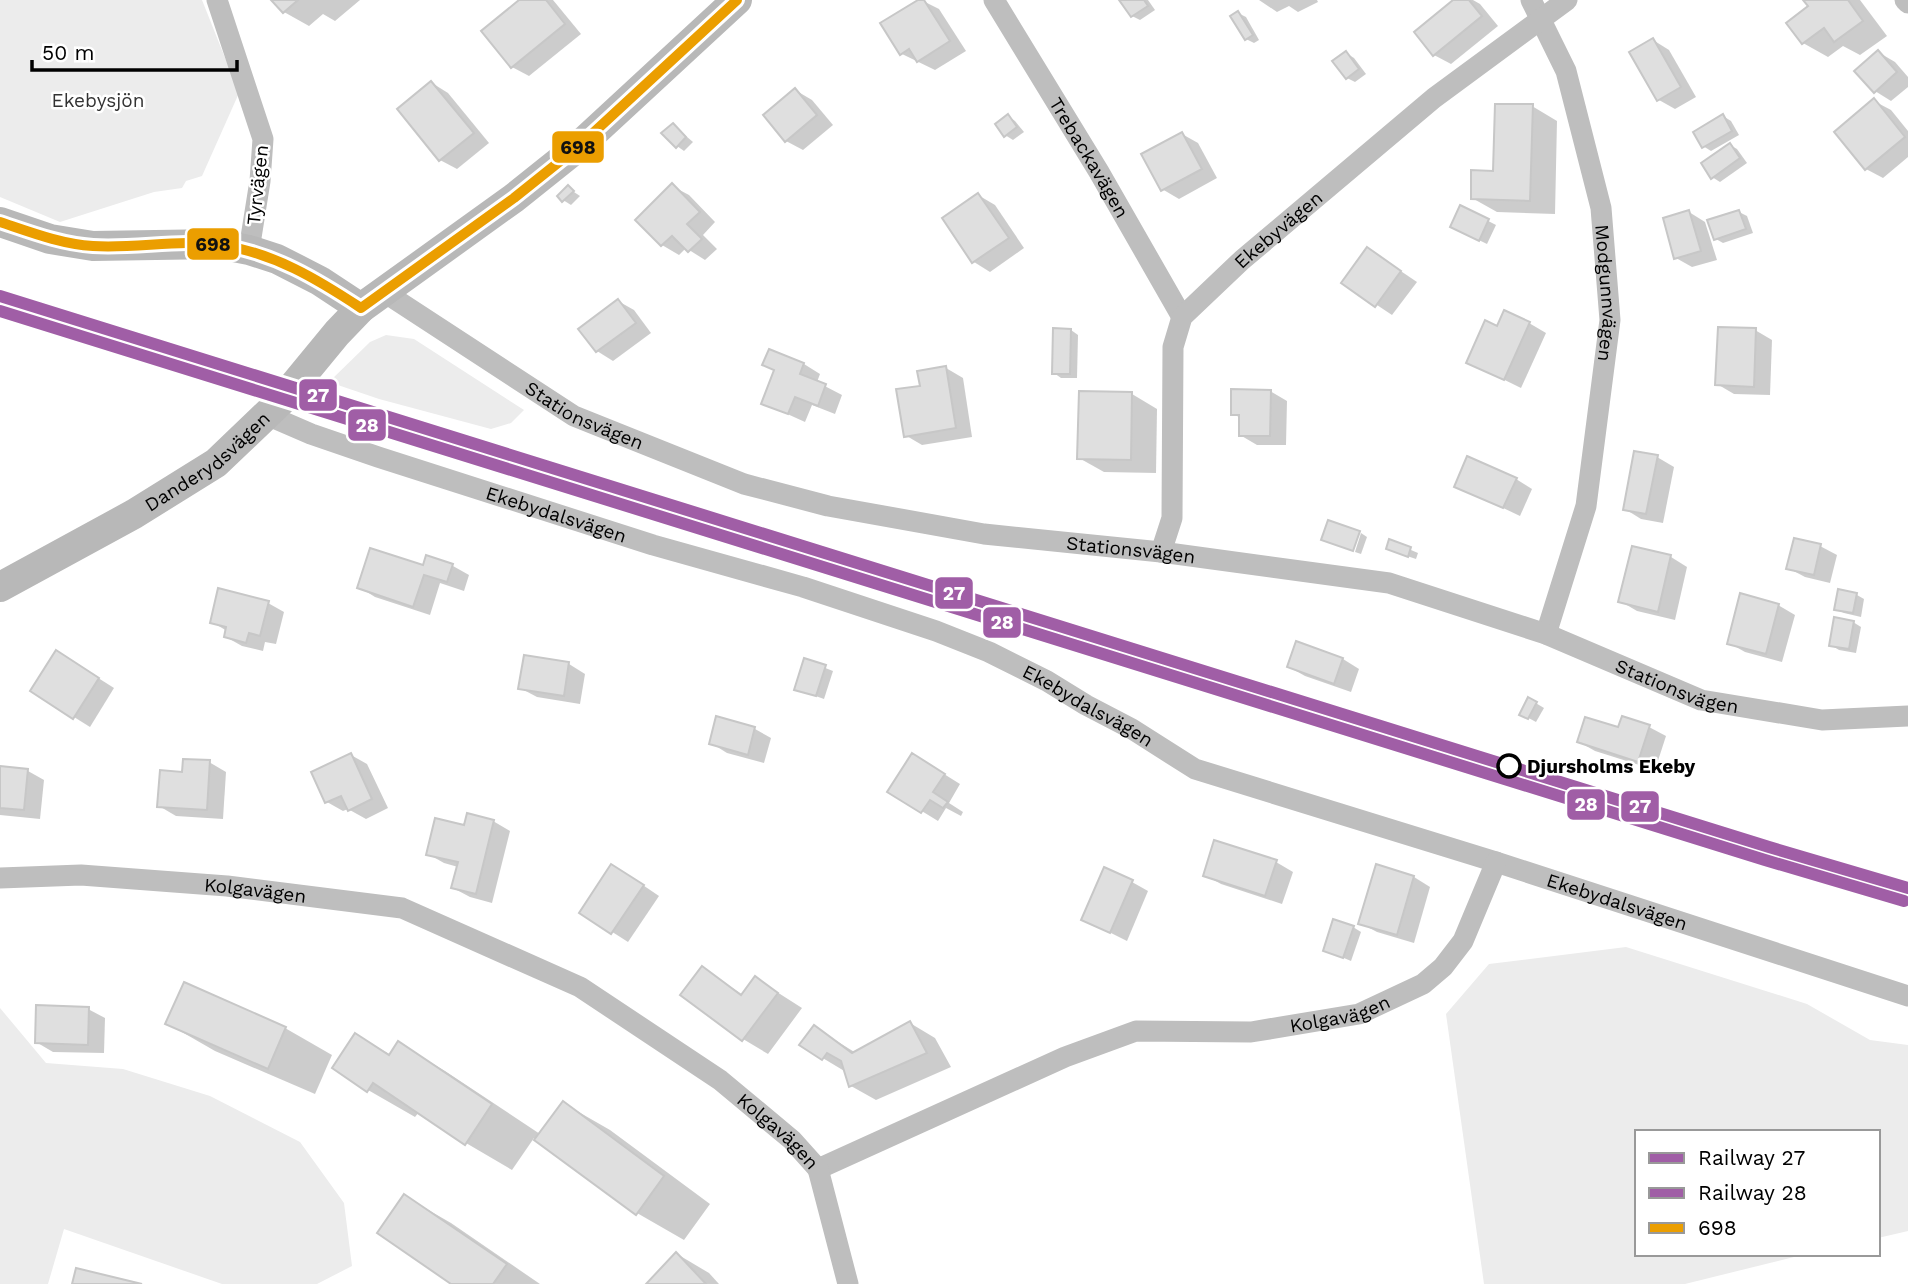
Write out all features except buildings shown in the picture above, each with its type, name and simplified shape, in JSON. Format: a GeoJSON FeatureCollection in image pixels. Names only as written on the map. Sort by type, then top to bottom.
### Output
{"type":"FeatureCollection","features":[{"type":"Feature","properties":{"kind":"street","name":"Tyrvägen"},"geometry":{"type":"LineString","coordinates":[[217,0],[262,139],[260,181],[249,250]]}},
{"type":"Feature","properties":{"kind":"street","name":"Danderydsvägen"},"geometry":{"type":"LineString","coordinates":[[0,587],[134,514],[216,463],[267,415],[337,333],[372,300],[514,198],[579,146],[737,0]]}},
{"type":"Feature","properties":{"kind":"street","name":"Trebackavägen"},"geometry":{"type":"LineString","coordinates":[[994,0],[1099,172],[1182,317]]}},
{"type":"Feature","properties":{"kind":"street","name":"Ekebyvägen"},"geometry":{"type":"LineString","coordinates":[[1182,317],[1242,260],[1536,9],[1567,0]]}},
{"type":"Feature","properties":{"kind":"street","name":"Modgunnvägen"},"geometry":{"type":"LineString","coordinates":[[1536,9],[1566,71],[1601,208],[1610,320],[1586,506],[1546,634]]}},
{"type":"Feature","properties":{"kind":"street"},"geometry":{"type":"LineString","coordinates":[[0,222],[50,239],[93,246],[218,244],[249,250],[277,259],[320,281],[372,300]]}},
{"type":"Feature","properties":{"kind":"street","name":"Stationsvägen"},"geometry":{"type":"LineString","coordinates":[[372,300],[574,416],[744,484],[828,506],[984,534],[1161,552],[1389,583],[1546,634],[1701,701],[1822,720],[1908,716]]}},
{"type":"Feature","properties":{"kind":"street"},"geometry":{"type":"LineString","coordinates":[[1161,552],[1172,518],[1173,347],[1182,317]]}},
{"type":"Feature","properties":{"kind":"street","name":"Ekebydalsvägen"},"geometry":{"type":"LineString","coordinates":[[267,415],[311,434],[378,457],[653,545],[803,587],[936,631],[989,652],[1047,681],[1195,769],[1496,862],[1908,996]]}},
{"type":"Feature","properties":{"kind":"street","name":"Kolgavägen"},"geometry":{"type":"LineString","coordinates":[[0,878],[80,875],[227,886],[402,908],[580,987],[720,1080],[792,1140],[818,1169],[1065,1057],[1136,1031],[1251,1032],[1359,1014],[1423,984],[1443,967],[1463,941],[1496,862]]}},
{"type":"Feature","properties":{"kind":"street"},"geometry":{"type":"LineString","coordinates":[[818,1169],[848,1284]]}},
{"type":"Feature","properties":{"kind":"green space","name":"Ekebysjön"},"geometry":{"type":"Polygon","coordinates":[[[0,0],[202,0],[239,93],[202,176],[186,181],[182,188],[154,192],[60,222],[0,197],[0,0]]]}},
{"type":"Feature","properties":{"kind":"green space"},"geometry":{"type":"Polygon","coordinates":[[[386,335],[414,339],[524,410],[511,423],[491,429],[379,399],[329,382],[370,342],[386,335]]]}},
{"type":"Feature","properties":{"kind":"green space"},"geometry":{"type":"Polygon","coordinates":[[[1626,947],[1807,1004],[1870,1040],[1908,1045],[1908,1231],[1880,1238],[1880,1130],[1635,1130],[1635,1256],[1798,1256],[1685,1284],[1484,1284],[1446,1014],[1489,964],[1626,947]]]}},
{"type":"Feature","properties":{"kind":"green space"},"geometry":{"type":"Polygon","coordinates":[[[0,1008],[46,1063],[123,1069],[210,1096],[300,1142],[344,1203],[352,1266],[317,1284],[222,1284],[64,1229],[48,1284],[0,1284],[0,1008]]]}},
{"type":"Feature","properties":{"kind":"rail line","name":"27"},"geometry":{"type":"LineString","coordinates":[[0,296],[1908,888]]}},
{"type":"Feature","properties":{"kind":"rail line","name":"28"},"geometry":{"type":"LineString","coordinates":[[0,311],[1904,901]]}},
{"type":"Feature","properties":{"kind":"transit line","name":"698"},"geometry":{"type":"LineString","coordinates":[[0,222],[81,245],[108,247],[206,243],[240,249],[294,269],[361,308],[514,198],[579,146],[737,0]]}},
{"type":"Feature","properties":{"kind":"place","name":"Djursholms Ekeby"},"geometry":{"type":"Point","coordinates":[1509,766]}}]}
